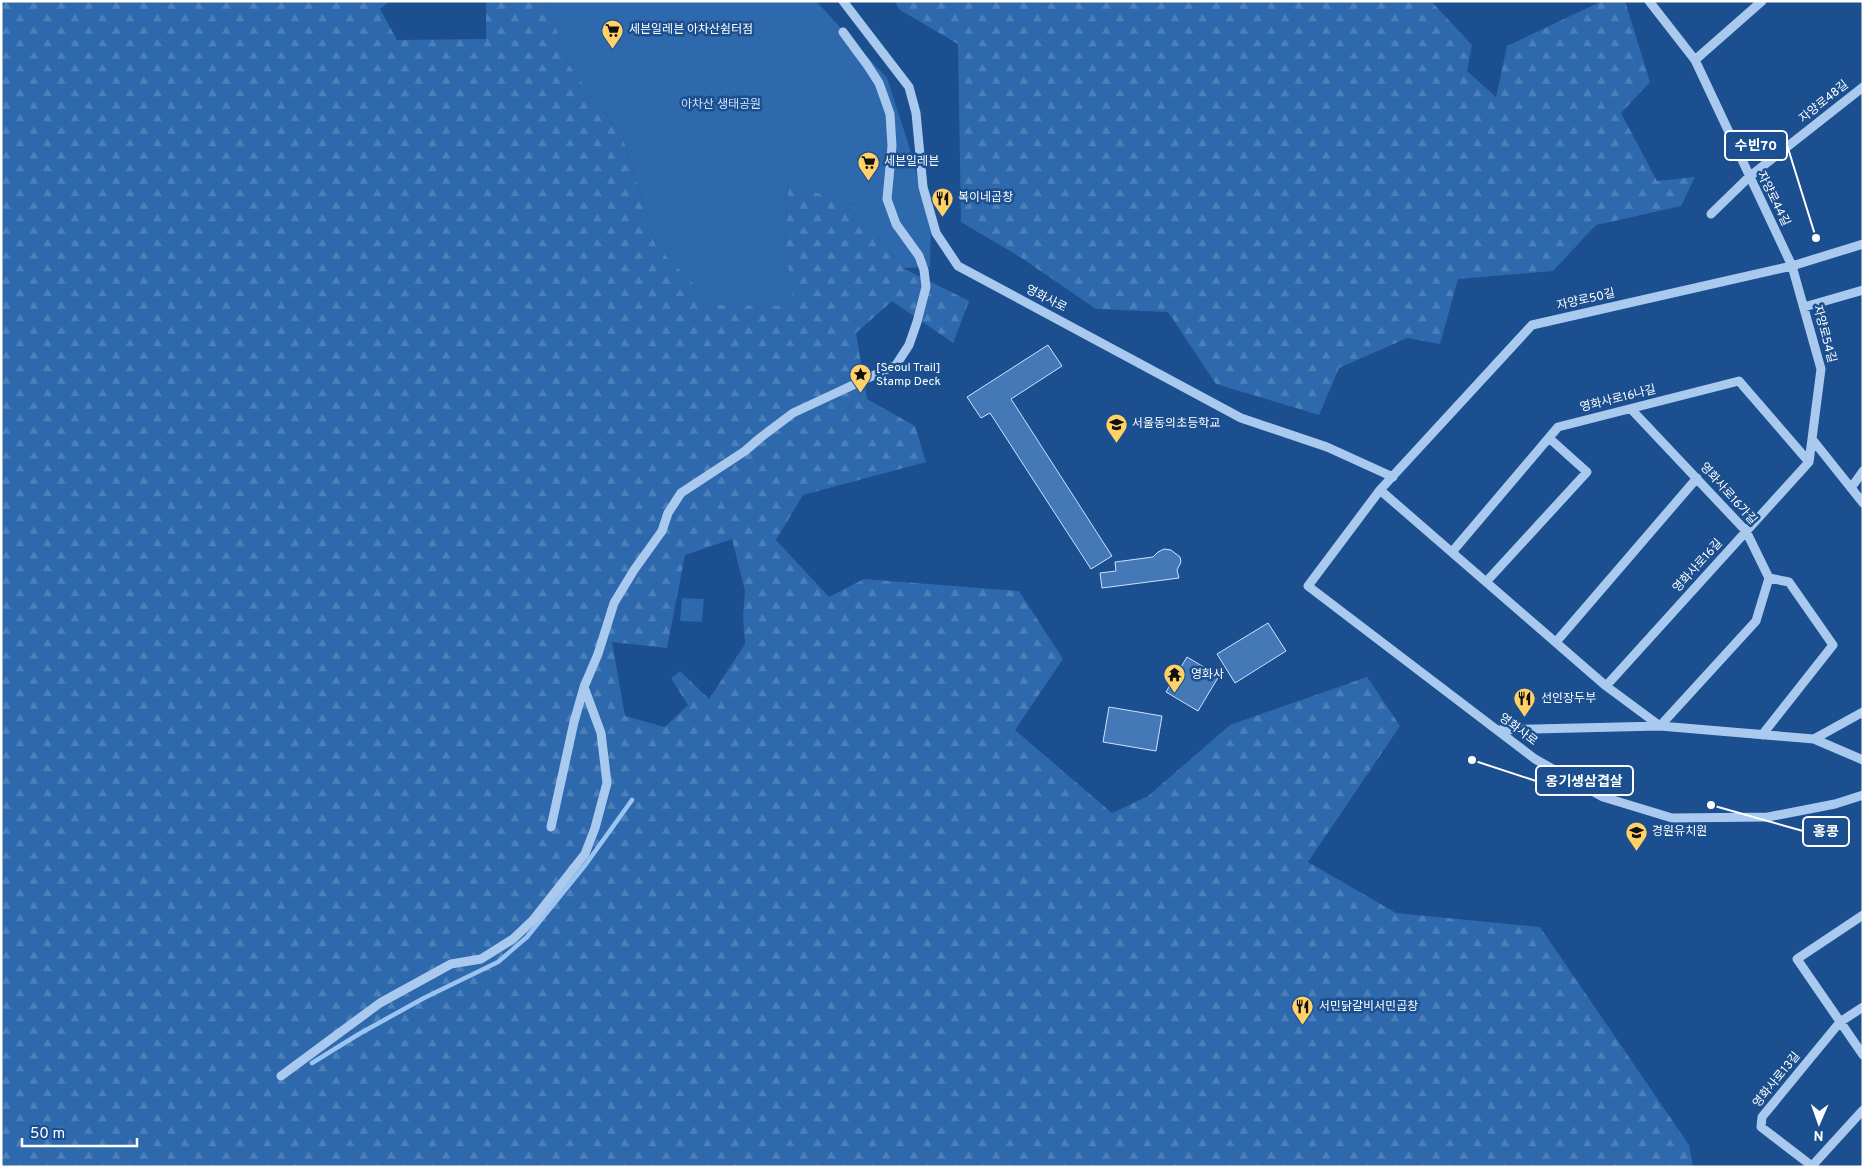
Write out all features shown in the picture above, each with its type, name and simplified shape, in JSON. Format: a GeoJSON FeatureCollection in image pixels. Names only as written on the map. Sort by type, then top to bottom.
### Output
{"type":"FeatureCollection","features":[{"type":"Feature","properties":{"kind":"street","name":"영화사로"},"geometry":{"type":"LineString","coordinates":[[843,1],[909,87],[916,113],[923,187],[936,233],[958,266],[1241,418],[1327,447],[1392,477]]}},
{"type":"Feature","properties":{"kind":"street","name":"자양로44길"},"geometry":{"type":"LineString","coordinates":[[1650,1],[1695,60],[1792,266]]}},
{"type":"Feature","properties":{"kind":"street"},"geometry":{"type":"LineString","coordinates":[[1695,60],[1762,1]]}},
{"type":"Feature","properties":{"kind":"street"},"geometry":{"type":"LineString","coordinates":[[551,827],[574,722],[584,687],[598,654],[614,603],[634,570],[662,531],[668,513],[681,493],[745,451],[793,413],[896,365],[909,345],[926,287],[924,270],[919,256],[896,224],[887,200],[892,146],[890,114],[875,78],[843,32]]}},
{"type":"Feature","properties":{"kind":"street","name":"자양로48길"},"geometry":{"type":"LineString","coordinates":[[1710,214],[1749,178],[1863,87]]}},
{"type":"Feature","properties":{"kind":"street","name":"자양로50길"},"geometry":{"type":"LineString","coordinates":[[1380,490],[1532,325],[1792,266],[1863,244]]}},
{"type":"Feature","properties":{"kind":"street","name":"자양로54길"},"geometry":{"type":"LineString","coordinates":[[1792,266],[1821,369],[1809,462]]}},
{"type":"Feature","properties":{"kind":"street"},"geometry":{"type":"LineString","coordinates":[[1804,307],[1863,290]]}},
{"type":"Feature","properties":{"kind":"street","name":"영화사로16나길"},"geometry":{"type":"LineString","coordinates":[[1452,552],[1558,428],[1739,381],[1809,462]]}},
{"type":"Feature","properties":{"kind":"street","name":"영화사로16가길"},"geometry":{"type":"LineString","coordinates":[[1631,409],[1746,531],[1769,578]]}},
{"type":"Feature","properties":{"kind":"street"},"geometry":{"type":"LineString","coordinates":[[1486,582],[1588,472],[1549,438]]}},
{"type":"Feature","properties":{"kind":"street"},"geometry":{"type":"LineString","coordinates":[[1812,439],[1863,503]]}},
{"type":"Feature","properties":{"kind":"street","name":"영화사로16길"},"geometry":{"type":"LineString","coordinates":[[1606,686],[1809,462]]}},
{"type":"Feature","properties":{"kind":"street"},"geometry":{"type":"LineString","coordinates":[[1851,488],[1863,471]]}},
{"type":"Feature","properties":{"kind":"street"},"geometry":{"type":"LineString","coordinates":[[1556,642],[1697,478]]}},
{"type":"Feature","properties":{"kind":"street","name":"영화사로"},"geometry":{"type":"LineString","coordinates":[[1380,490],[1308,586],[1535,759],[1603,797],[1672,818],[1768,817],[1835,804],[1863,795]]}},
{"type":"Feature","properties":{"kind":"street"},"geometry":{"type":"LineString","coordinates":[[1380,490],[1606,686],[1660,726]]}},
{"type":"Feature","properties":{"kind":"street"},"geometry":{"type":"LineString","coordinates":[[1660,726],[1756,621],[1769,578],[1789,582],[1833,645],[1762,735]]}},
{"type":"Feature","properties":{"kind":"street"},"geometry":{"type":"LineString","coordinates":[[280,1076],[380,1003],[451,964],[481,959],[513,939],[533,920],[585,854],[595,828],[607,783],[601,734],[584,687]]}},
{"type":"Feature","properties":{"kind":"street"},"geometry":{"type":"LineString","coordinates":[[1814,739],[1863,712]]}},
{"type":"Feature","properties":{"kind":"street"},"geometry":{"type":"LineString","coordinates":[[1497,730],[1660,726],[1814,739],[1863,760]]}},
{"type":"Feature","properties":{"kind":"street"},"geometry":{"type":"LineString","coordinates":[[1863,915],[1797,959],[1863,1055]]}},
{"type":"Feature","properties":{"kind":"street","name":"영화사로13길"},"geometry":{"type":"LineString","coordinates":[[1812,1166],[1761,1128],[1762,1117],[1840,1022],[1863,1007]]}},
{"type":"Feature","properties":{"kind":"street"},"geometry":{"type":"LineString","coordinates":[[1812,1166],[1863,1110]]}},
{"type":"Feature","properties":{"kind":"green space"},"geometry":{"type":"Polygon","coordinates":[[[1,1],[390,1],[380,9],[397,40],[486,39],[486,1],[548,1],[564,58],[623,137],[656,246],[793,306],[785,246],[788,183],[854,205],[903,268],[969,301],[953,343],[892,301],[856,333],[867,399],[915,426],[926,462],[803,495],[776,540],[829,597],[864,579],[1019,591],[1063,659],[1015,730],[1112,813],[1148,796],[1230,725],[1367,677],[1400,726],[1308,862],[1396,913],[1540,927],[1689,1145],[1693,1167],[1,1167],[1,1]],[[732,539],[685,555],[667,648],[612,642],[625,716],[665,727],[688,705],[671,678],[680,671],[709,699],[745,644],[743,616],[745,591],[732,539]]]}},
{"type":"Feature","properties":{"kind":"green space","name":"아차산 생태공원"},"geometry":{"type":"Polygon","coordinates":[[[548,1],[816,1],[887,78],[910,149],[931,230],[930,267],[903,268],[854,205],[788,183],[785,246],[794,306],[714,305],[656,246],[623,137],[564,58],[548,1]]]}},
{"type":"Feature","properties":{"kind":"green space"},"geometry":{"type":"Polygon","coordinates":[[[894,1],[1431,1],[1472,45],[1467,71],[1496,97],[1507,46],[1602,1],[1625,1],[1650,82],[1621,113],[1657,181],[1695,177],[1681,206],[1596,225],[1553,271],[1458,279],[1440,344],[1407,338],[1339,368],[1319,415],[1216,384],[1168,312],[1096,309],[1020,257],[961,222],[958,44],[900,10],[894,1]]]}},
{"type":"Feature","properties":{"kind":"green space"},"geometry":{"type":"Polygon","coordinates":[[[682,598],[704,599],[702,622],[680,621],[682,598]]]}},
{"type":"Feature","properties":{"kind":"building"},"geometry":{"type":"Polygon","coordinates":[[[1048,345],[1062,366],[1011,399],[1112,556],[1091,569],[990,413],[981,418],[967,397],[1048,345]]]}},
{"type":"Feature","properties":{"kind":"building"},"geometry":{"type":"Polygon","coordinates":[[[1164,549],[1171,550],[1180,557],[1181,562],[1177,570],[1179,578],[1102,588],[1100,573],[1116,571],[1115,562],[1153,557],[1164,549]]]}},
{"type":"Feature","properties":{"kind":"building"},"geometry":{"type":"Polygon","coordinates":[[[1268,623],[1286,651],[1235,683],[1217,654],[1268,623]]]}},
{"type":"Feature","properties":{"kind":"building"},"geometry":{"type":"Polygon","coordinates":[[[1187,657],[1219,676],[1198,711],[1166,692],[1187,657]]]}},
{"type":"Feature","properties":{"kind":"building"},"geometry":{"type":"Polygon","coordinates":[[[1109,707],[1162,716],[1156,751],[1103,742],[1109,707]]]}},
{"type":"Feature","properties":{"kind":"waterway"},"geometry":{"type":"LineString","coordinates":[[312,1063],[424,998],[498,962],[527,937],[586,864],[632,800]]}},
{"type":"Feature","properties":{"kind":"place","name":"세븐일레븐 아차산쉼터점"},"geometry":{"type":"Point","coordinates":[613,49]}},
{"type":"Feature","properties":{"kind":"place","name":"세븐일레븐"},"geometry":{"type":"Point","coordinates":[868,181]}},
{"type":"Feature","properties":{"kind":"place","name":"복이네곱창"},"geometry":{"type":"Point","coordinates":[942,217]}},
{"type":"Feature","properties":{"kind":"place","name":"수빈70"},"geometry":{"type":"Point","coordinates":[1816,238]}},
{"type":"Feature","properties":{"kind":"place","name":"[Seoul Trail] Stamp Deck"},"geometry":{"type":"Point","coordinates":[860,394]}},
{"type":"Feature","properties":{"kind":"place","name":"서울동의초등학교"},"geometry":{"type":"Point","coordinates":[1116,443]}},
{"type":"Feature","properties":{"kind":"place","name":"영화사"},"geometry":{"type":"Point","coordinates":[1175,694]}},
{"type":"Feature","properties":{"kind":"place","name":"선인장두부"},"geometry":{"type":"Point","coordinates":[1525,718]}},
{"type":"Feature","properties":{"kind":"place","name":"옹기생삼겹살"},"geometry":{"type":"Point","coordinates":[1472,760]}},
{"type":"Feature","properties":{"kind":"place","name":"홍콩"},"geometry":{"type":"Point","coordinates":[1711,805]}},
{"type":"Feature","properties":{"kind":"place","name":"경원유치원"},"geometry":{"type":"Point","coordinates":[1636,851]}},
{"type":"Feature","properties":{"kind":"place","name":"서민닭갈비서민곱창"},"geometry":{"type":"Point","coordinates":[1303,1026]}}]}
